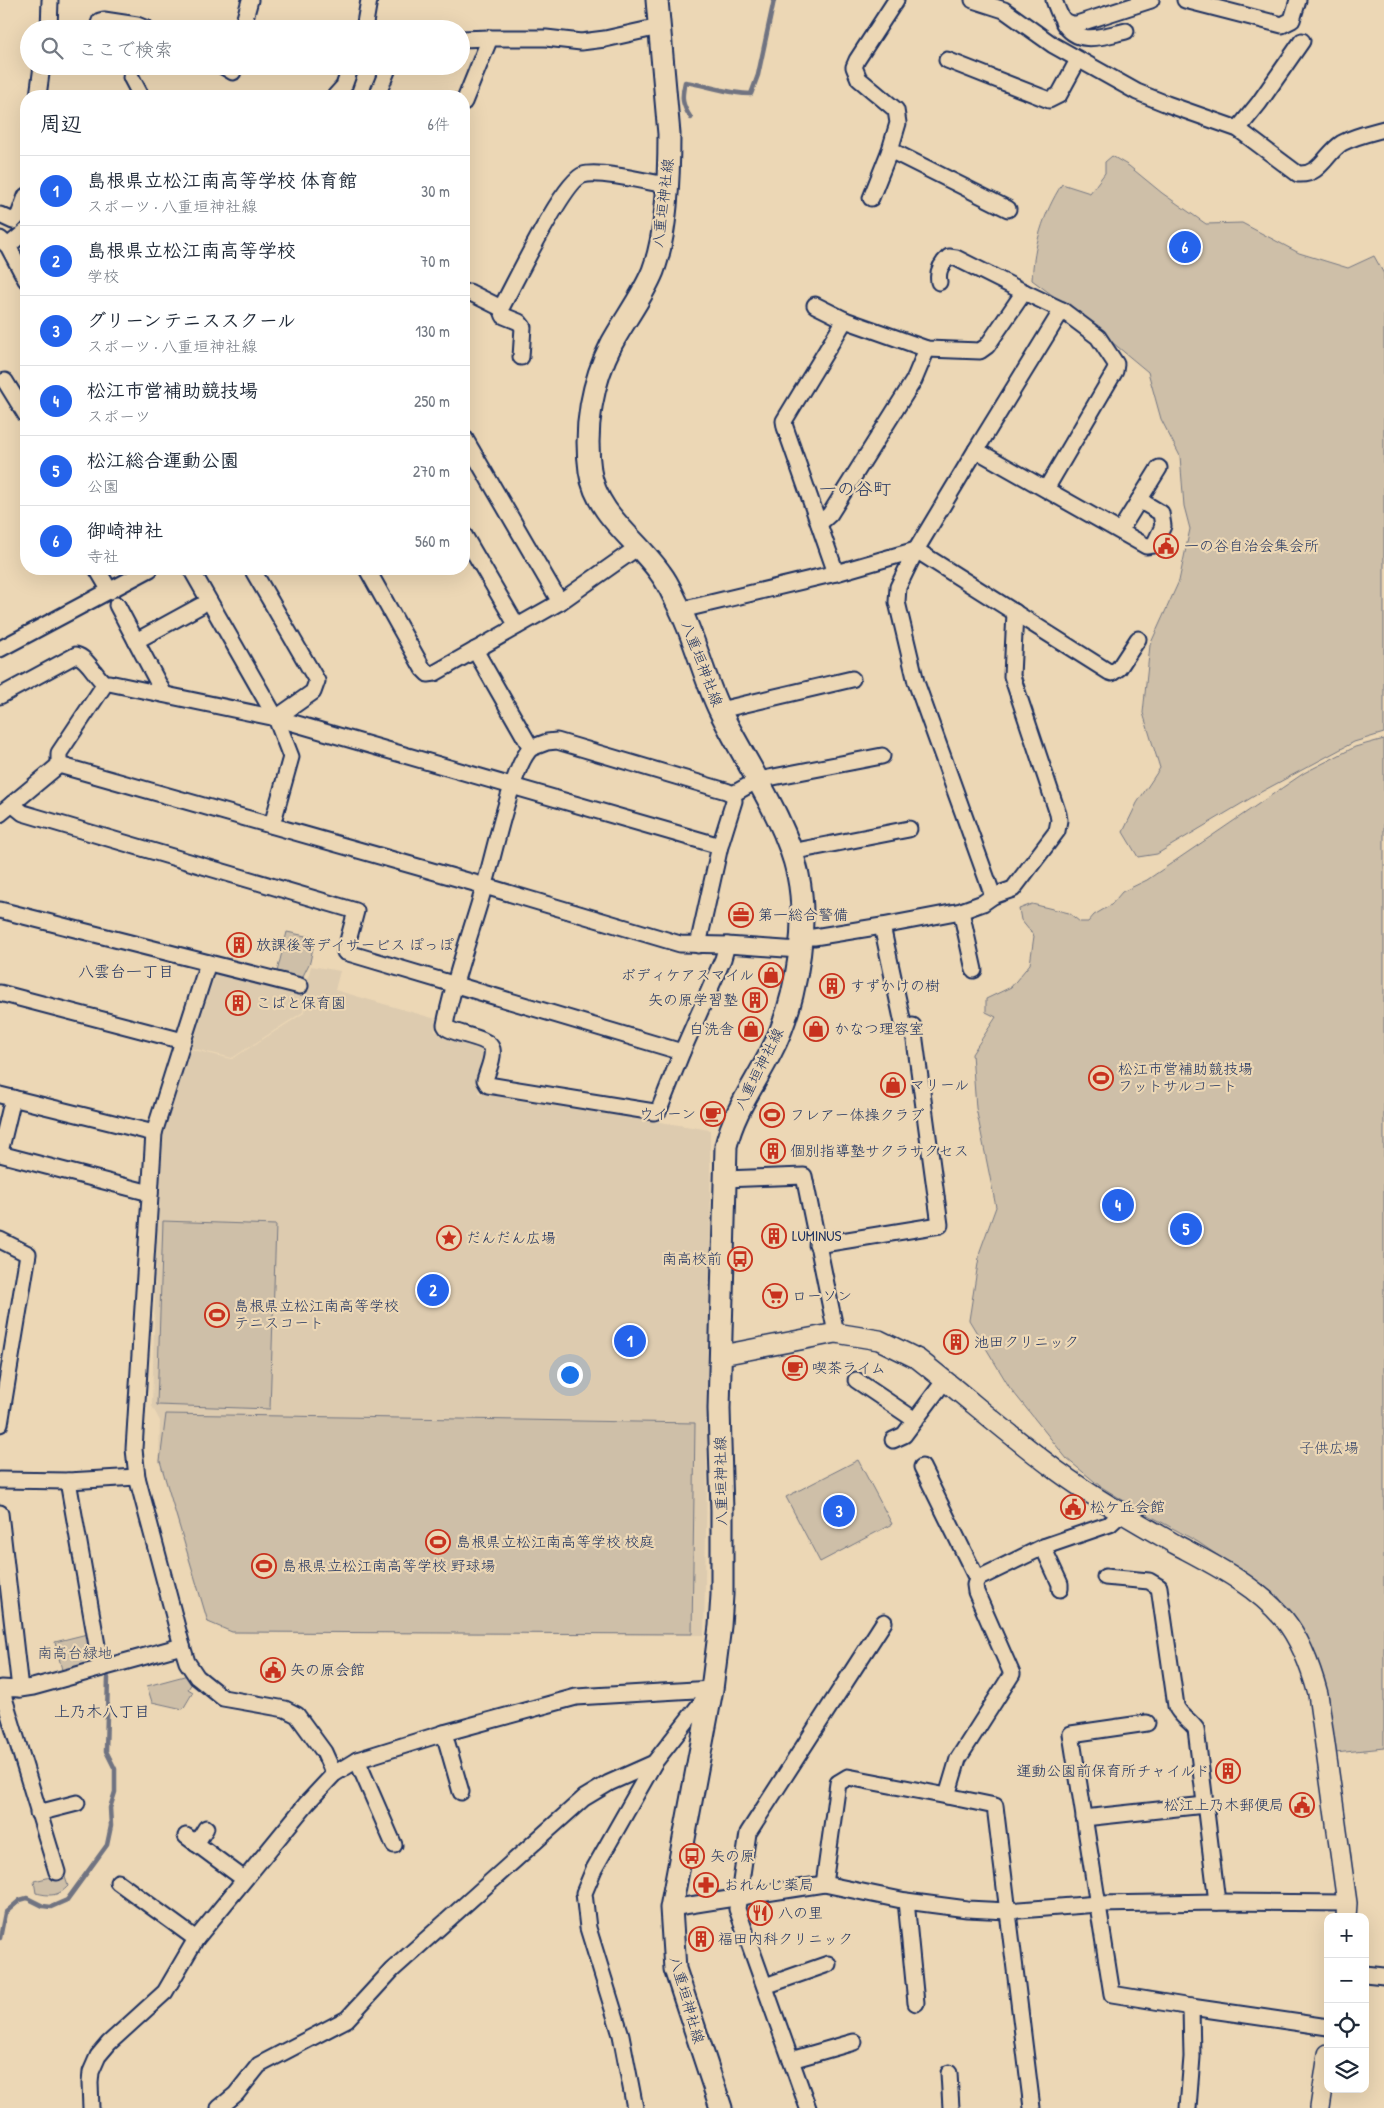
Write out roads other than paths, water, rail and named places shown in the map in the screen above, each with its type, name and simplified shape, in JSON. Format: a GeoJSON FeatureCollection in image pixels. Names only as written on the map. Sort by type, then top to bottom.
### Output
{"type":"FeatureCollection","features":[{"type":"Feature","properties":{"kind":"main road","name":"八重垣神社線"},"geometry":{"type":"LineString","coordinates":[[657,0],[669,134],[661,237],[654,267],[612,343],[598,373],[592,397],[589,425],[589,468],[594,489],[607,512],[662,574],[681,610],[704,674],[720,710],[758,780],[791,852],[801,892],[800,944],[792,993],[771,1053],[736,1114],[726,1146],[720,1409],[722,1595],[718,1649],[712,1689],[671,1908],[675,1969],[722,2108]]}},
{"type":"Feature","properties":{"kind":"street"},"geometry":{"type":"LineString","coordinates":[[50,0],[51,20]]}},
{"type":"Feature","properties":{"kind":"street"},"geometry":{"type":"LineString","coordinates":[[244,20],[250,0]]}},
{"type":"Feature","properties":{"kind":"street"},"geometry":{"type":"LineString","coordinates":[[366,20],[369,0]]}},
{"type":"Feature","properties":{"kind":"street"},"geometry":{"type":"LineString","coordinates":[[871,198],[890,150],[898,123],[896,110],[859,79],[854,67],[856,60],[896,0]]}},
{"type":"Feature","properties":{"kind":"street"},"geometry":{"type":"LineString","coordinates":[[973,0],[1004,10],[1053,45],[1137,92],[1238,129],[1292,170],[1302,174],[1319,168],[1329,154],[1340,144],[1356,136],[1384,129]]}},
{"type":"Feature","properties":{"kind":"street"},"geometry":{"type":"LineString","coordinates":[[1054,0],[1061,19],[1068,30],[1086,39],[1126,31]]}},
{"type":"Feature","properties":{"kind":"street"},"geometry":{"type":"LineString","coordinates":[[1061,19],[1070,25],[1077,24],[1151,0]]}},
{"type":"Feature","properties":{"kind":"street"},"geometry":{"type":"LineString","coordinates":[[1185,0],[1282,25],[1292,20],[1298,0]]}},
{"type":"Feature","properties":{"kind":"street"},"geometry":{"type":"LineString","coordinates":[[470,39],[546,38],[581,42],[605,39],[660,27]]}},
{"type":"Feature","properties":{"kind":"street"},"geometry":{"type":"LineString","coordinates":[[469,90],[490,38]]}},
{"type":"Feature","properties":{"kind":"street"},"geometry":{"type":"LineString","coordinates":[[1238,129],[1259,103],[1302,41]]}},
{"type":"Feature","properties":{"kind":"street"},"geometry":{"type":"LineString","coordinates":[[947,60],[1053,100],[1061,92],[1078,60]]}},
{"type":"Feature","properties":{"kind":"street"},"geometry":{"type":"LineString","coordinates":[[39,90],[41,75]]}},
{"type":"Feature","properties":{"kind":"street"},"geometry":{"type":"LineString","coordinates":[[340,90],[348,75]]}},
{"type":"Feature","properties":{"kind":"street"},"geometry":{"type":"LineString","coordinates":[[379,90],[385,75]]}},
{"type":"Feature","properties":{"kind":"street"},"geometry":{"type":"LineString","coordinates":[[131,78],[138,90]]}},
{"type":"Feature","properties":{"kind":"street"},"geometry":{"type":"LineString","coordinates":[[890,150],[1008,209]]}},
{"type":"Feature","properties":{"kind":"street"},"geometry":{"type":"LineString","coordinates":[[501,308],[553,211],[583,174],[599,174],[666,185]]}},
{"type":"Feature","properties":{"kind":"street"},"geometry":{"type":"LineString","coordinates":[[0,215],[13,221],[17,218],[20,211]]}},
{"type":"Feature","properties":{"kind":"street"},"geometry":{"type":"LineString","coordinates":[[20,234],[4,243],[20,270]]}},
{"type":"Feature","properties":{"kind":"street"},"geometry":{"type":"LineString","coordinates":[[939,282],[940,268],[944,262],[950,257],[956,258],[1062,310],[1098,338],[1116,364],[1115,371],[1046,489]]}},
{"type":"Feature","properties":{"kind":"street"},"geometry":{"type":"LineString","coordinates":[[470,292],[501,308],[504,316],[519,322],[523,327],[521,358]]}},
{"type":"Feature","properties":{"kind":"street"},"geometry":{"type":"LineString","coordinates":[[815,305],[845,320],[927,349],[980,352],[984,350],[1024,292]]}},
{"type":"Feature","properties":{"kind":"street"},"geometry":{"type":"LineString","coordinates":[[993,896],[916,682],[896,602],[898,587],[916,550],[1062,310]]}},
{"type":"Feature","properties":{"kind":"street"},"geometry":{"type":"LineString","coordinates":[[836,573],[784,427],[784,421],[845,320]]}},
{"type":"Feature","properties":{"kind":"street"},"geometry":{"type":"LineString","coordinates":[[819,524],[830,514],[914,380],[927,349]]}},
{"type":"Feature","properties":{"kind":"street"},"geometry":{"type":"LineString","coordinates":[[5,381],[20,406]]}},
{"type":"Feature","properties":{"kind":"street"},"geometry":{"type":"LineString","coordinates":[[976,450],[1146,546],[1154,545],[1163,526],[1161,513],[1139,500]]}},
{"type":"Feature","properties":{"kind":"street"},"geometry":{"type":"LineString","coordinates":[[470,464],[560,602]]}},
{"type":"Feature","properties":{"kind":"street"},"geometry":{"type":"LineString","coordinates":[[1123,526],[1159,468]]}},
{"type":"Feature","properties":{"kind":"street"},"geometry":{"type":"LineString","coordinates":[[470,545],[517,626]]}},
{"type":"Feature","properties":{"kind":"street"},"geometry":{"type":"LineString","coordinates":[[370,575],[425,672],[428,674],[435,673],[560,602],[638,547]]}},
{"type":"Feature","properties":{"kind":"street"},"geometry":{"type":"LineString","coordinates":[[681,610],[836,573],[916,550],[1112,673],[1119,668],[1138,639]]}},
{"type":"Feature","properties":{"kind":"street"},"geometry":{"type":"LineString","coordinates":[[100,575],[164,694]]}},
{"type":"Feature","properties":{"kind":"street"},"geometry":{"type":"LineString","coordinates":[[2,642],[113,598],[142,575]]}},
{"type":"Feature","properties":{"kind":"street"},"geometry":{"type":"LineString","coordinates":[[194,575],[276,718],[291,757],[272,825]]}},
{"type":"Feature","properties":{"kind":"street"},"geometry":{"type":"LineString","coordinates":[[255,575],[317,681],[313,692],[276,718]]}},
{"type":"Feature","properties":{"kind":"street"},"geometry":{"type":"LineString","coordinates":[[136,641],[200,606]]}},
{"type":"Feature","properties":{"kind":"street"},"geometry":{"type":"LineString","coordinates":[[59,765],[485,886],[680,944],[800,944],[814,937],[961,911],[984,903],[993,896],[1013,889],[1057,831],[1059,820],[1012,676],[1015,612]]}},
{"type":"Feature","properties":{"kind":"street"},"geometry":{"type":"LineString","coordinates":[[475,650],[531,748]]}},
{"type":"Feature","properties":{"kind":"street"},"geometry":{"type":"LineString","coordinates":[[0,696],[76,655],[82,657],[105,684],[164,694],[276,718],[720,846]]}},
{"type":"Feature","properties":{"kind":"street"},"geometry":{"type":"LineString","coordinates":[[720,710],[852,679]]}},
{"type":"Feature","properties":{"kind":"street"},"geometry":{"type":"LineString","coordinates":[[59,765],[59,753],[105,684]]}},
{"type":"Feature","properties":{"kind":"street"},"geometry":{"type":"LineString","coordinates":[[728,945],[659,1110],[654,1112],[488,1085],[485,1080],[492,1052],[490,1046],[484,1041],[447,1028],[446,1021],[454,985],[485,886],[512,786],[521,762],[531,748],[556,741],[733,794],[758,780],[882,756]]}},
{"type":"Feature","properties":{"kind":"street"},"geometry":{"type":"LineString","coordinates":[[0,814],[59,765]]}},
{"type":"Feature","properties":{"kind":"street"},"geometry":{"type":"LineString","coordinates":[[698,944],[720,846],[734,801],[733,794]]}},
{"type":"Feature","properties":{"kind":"street"},"geometry":{"type":"LineString","coordinates":[[12,804],[23,813],[356,911],[345,952],[682,1052]]}},
{"type":"Feature","properties":{"kind":"street"},"geometry":{"type":"LineString","coordinates":[[791,852],[909,829]]}},
{"type":"Feature","properties":{"kind":"street"},"geometry":{"type":"LineString","coordinates":[[0,910],[300,986]]}},
{"type":"Feature","properties":{"kind":"street"},"geometry":{"type":"LineString","coordinates":[[961,911],[974,970]]}},
{"type":"Feature","properties":{"kind":"street"},"geometry":{"type":"LineString","coordinates":[[817,1245],[940,1224],[908,1027],[882,926]]}},
{"type":"Feature","properties":{"kind":"street"},"geometry":{"type":"LineString","coordinates":[[208,963],[154,1133],[134,1449],[137,1476],[187,1662],[197,1677],[223,1698],[286,1708],[297,1715],[324,1752],[334,1774]]}},
{"type":"Feature","properties":{"kind":"street"},"geometry":{"type":"LineString","coordinates":[[0,993],[182,1041]]}},
{"type":"Feature","properties":{"kind":"street"},"geometry":{"type":"LineString","coordinates":[[150,1193],[0,1153],[6,1097],[154,1133]]}},
{"type":"Feature","properties":{"kind":"street"},"geometry":{"type":"LineString","coordinates":[[724,1179],[804,1176],[836,1333]]}},
{"type":"Feature","properties":{"kind":"street"},"geometry":{"type":"LineString","coordinates":[[0,1240],[28,1254],[0,1424]]}},
{"type":"Feature","properties":{"kind":"street"},"geometry":{"type":"LineString","coordinates":[[671,1908],[824,1884],[906,1901],[968,1910],[1008,1911],[1098,1904],[1217,1902],[1346,1910],[1321,1708],[1313,1674],[1297,1639],[1284,1620],[1252,1588],[1122,1514],[1057,1471],[918,1359],[892,1345],[879,1340],[836,1333],[722,1355]]}},
{"type":"Feature","properties":{"kind":"street"},"geometry":{"type":"LineString","coordinates":[[856,1380],[915,1420]]}},
{"type":"Feature","properties":{"kind":"street"},"geometry":{"type":"LineString","coordinates":[[893,1440],[904,1435],[945,1380]]}},
{"type":"Feature","properties":{"kind":"street"},"geometry":{"type":"LineString","coordinates":[[922,1467],[977,1579],[976,1592],[1012,1674],[958,1759],[947,1796]]}},
{"type":"Feature","properties":{"kind":"street"},"geometry":{"type":"LineString","coordinates":[[0,1480],[68,1481],[137,1476]]}},
{"type":"Feature","properties":{"kind":"street"},"geometry":{"type":"LineString","coordinates":[[68,1481],[101,1668]]}},
{"type":"Feature","properties":{"kind":"street"},"geometry":{"type":"LineString","coordinates":[[0,1513],[20,1689]]}},
{"type":"Feature","properties":{"kind":"street"},"geometry":{"type":"LineString","coordinates":[[977,1579],[1043,1547],[1110,1524],[1122,1514]]}},
{"type":"Feature","properties":{"kind":"street"},"geometry":{"type":"LineString","coordinates":[[1043,1547],[1060,1584],[1060,1589]]}},
{"type":"Feature","properties":{"kind":"street"},"geometry":{"type":"LineString","coordinates":[[1106,1577],[1149,1581],[1159,1588],[1176,1706],[1179,1712],[1196,1729],[1217,1902]]}},
{"type":"Feature","properties":{"kind":"street"},"geometry":{"type":"LineString","coordinates":[[808,2108],[737,1909],[748,1833],[884,1622]]}},
{"type":"Feature","properties":{"kind":"street"},"geometry":{"type":"LineString","coordinates":[[57,1872],[1,1688],[33,1688],[182,1646]]}},
{"type":"Feature","properties":{"kind":"street"},"geometry":{"type":"LineString","coordinates":[[91,2108],[91,2072],[98,2056],[108,2043],[165,1992],[196,1939],[307,1803],[334,1774],[356,1760],[444,1733],[576,1697],[712,1689]]}},
{"type":"Feature","properties":{"kind":"street"},"geometry":{"type":"LineString","coordinates":[[635,2108],[622,2035],[590,1934],[584,1893],[594,1869],[654,1763],[712,1689]]}},
{"type":"Feature","properties":{"kind":"street"},"geometry":{"type":"LineString","coordinates":[[1147,1723],[1071,1734],[1112,1994],[1324,2026]]}},
{"type":"Feature","properties":{"kind":"street"},"geometry":{"type":"LineString","coordinates":[[444,1733],[461,1792]]}},
{"type":"Feature","properties":{"kind":"street"},"geometry":{"type":"LineString","coordinates":[[356,1760],[394,1845]]}},
{"type":"Feature","properties":{"kind":"street"},"geometry":{"type":"LineString","coordinates":[[219,2108],[236,2094],[259,2065],[347,2019],[392,1970],[584,1798],[609,1783],[654,1763]]}},
{"type":"Feature","properties":{"kind":"street"},"geometry":{"type":"LineString","coordinates":[[824,1884],[838,1783],[848,1777],[995,1806],[1032,2108]]}},
{"type":"Feature","properties":{"kind":"street"},"geometry":{"type":"LineString","coordinates":[[38,1813],[77,1803]]}},
{"type":"Feature","properties":{"kind":"street"},"geometry":{"type":"LineString","coordinates":[[1084,1818],[1205,1805]]}},
{"type":"Feature","properties":{"kind":"street"},"geometry":{"type":"LineString","coordinates":[[206,1828],[191,1840],[244,1880]]}},
{"type":"Feature","properties":{"kind":"street"},"geometry":{"type":"LineString","coordinates":[[118,1882],[196,1939]]}},
{"type":"Feature","properties":{"kind":"street"},"geometry":{"type":"LineString","coordinates":[[906,1901],[916,2004]]}},
{"type":"Feature","properties":{"kind":"street"},"geometry":{"type":"LineString","coordinates":[[765,1986],[828,1964]]}},
{"type":"Feature","properties":{"kind":"street"},"geometry":{"type":"LineString","coordinates":[[1369,1974],[1384,1976]]}},
{"type":"Feature","properties":{"kind":"street"},"geometry":{"type":"LineString","coordinates":[[1188,2108],[1192,2057],[1191,2007]]}},
{"type":"Feature","properties":{"kind":"street"},"geometry":{"type":"LineString","coordinates":[[791,2060],[854,2042]]}},
{"type":"Feature","properties":{"kind":"street"},"geometry":{"type":"LineString","coordinates":[[949,2072],[951,2108]]}},
{"type":"Feature","properties":{"kind":"street"},"geometry":{"type":"LineString","coordinates":[[1320,2108],[1324,2081]]}},
{"type":"Feature","properties":{"kind":"waterway"},"geometry":{"type":"LineString","coordinates":[[691,118],[683,101],[685,82],[734,93],[751,94],[758,75],[774,0]]}},
{"type":"Feature","properties":{"kind":"waterway"},"geometry":{"type":"LineString","coordinates":[[0,1938],[5,1913],[20,1900],[27,1898],[43,1906],[51,1907],[67,1900],[107,1845],[111,1826],[110,1808],[115,1792],[115,1769],[106,1751],[108,1678]]}},
{"type":"Feature","properties":{"kind":"place","name":"御崎神社"},"geometry":{"type":"Point","coordinates":[1185,247]}},
{"type":"Feature","properties":{"kind":"place","name":"一の谷自治会集会所"},"geometry":{"type":"Point","coordinates":[1166,546]}},
{"type":"Feature","properties":{"kind":"place","name":"第一総合警備"},"geometry":{"type":"Point","coordinates":[741,915]}},
{"type":"Feature","properties":{"kind":"place","name":"放課後等デイサービス ぽっぽ"},"geometry":{"type":"Point","coordinates":[239,945]}},
{"type":"Feature","properties":{"kind":"place","name":"ボディケアスマイル"},"geometry":{"type":"Point","coordinates":[771,975]}},
{"type":"Feature","properties":{"kind":"place","name":"すずかけの樹"},"geometry":{"type":"Point","coordinates":[832,986]}},
{"type":"Feature","properties":{"kind":"place","name":"矢の原学習塾"},"geometry":{"type":"Point","coordinates":[755,1000]}},
{"type":"Feature","properties":{"kind":"place","name":"こばと保育園"},"geometry":{"type":"Point","coordinates":[238,1003]}},
{"type":"Feature","properties":{"kind":"place","name":"白洗舎"},"geometry":{"type":"Point","coordinates":[751,1029]}},
{"type":"Feature","properties":{"kind":"place","name":"かなつ理容室"},"geometry":{"type":"Point","coordinates":[816,1029]}},
{"type":"Feature","properties":{"kind":"place","name":"松江市営補助競技場 フットサルコート"},"geometry":{"type":"Point","coordinates":[1101,1078]}},
{"type":"Feature","properties":{"kind":"place","name":"マリール"},"geometry":{"type":"Point","coordinates":[893,1085]}},
{"type":"Feature","properties":{"kind":"place","name":"ウイーン"},"geometry":{"type":"Point","coordinates":[713,1114]}},
{"type":"Feature","properties":{"kind":"place","name":"フレアー体操クラブ"},"geometry":{"type":"Point","coordinates":[772,1115]}},
{"type":"Feature","properties":{"kind":"place","name":"個別指導塾サクラサクセス"},"geometry":{"type":"Point","coordinates":[773,1151]}},
{"type":"Feature","properties":{"kind":"place","name":"松江市営補助競技場"},"geometry":{"type":"Point","coordinates":[1118,1205]}},
{"type":"Feature","properties":{"kind":"place","name":"松江総合運動公園"},"geometry":{"type":"Point","coordinates":[1186,1229]}},
{"type":"Feature","properties":{"kind":"place","name":"LUMINUS"},"geometry":{"type":"Point","coordinates":[774,1236]}},
{"type":"Feature","properties":{"kind":"place","name":"だんだん広場"},"geometry":{"type":"Point","coordinates":[449,1238]}},
{"type":"Feature","properties":{"kind":"place","name":"南高校前"},"geometry":{"type":"Point","coordinates":[740,1259]}},
{"type":"Feature","properties":{"kind":"place","name":"島根県立松江南高等学校"},"geometry":{"type":"Point","coordinates":[433,1290]}},
{"type":"Feature","properties":{"kind":"place","name":"ローソン"},"geometry":{"type":"Point","coordinates":[775,1296]}},
{"type":"Feature","properties":{"kind":"place","name":"島根県立松江南高等学校 テニスコート"},"geometry":{"type":"Point","coordinates":[217,1315]}},
{"type":"Feature","properties":{"kind":"place","name":"島根県立松江南高等学校 体育館"},"geometry":{"type":"Point","coordinates":[630,1341]}},
{"type":"Feature","properties":{"kind":"place","name":"池田クリニック"},"geometry":{"type":"Point","coordinates":[956,1342]}},
{"type":"Feature","properties":{"kind":"place","name":"喫茶ライム"},"geometry":{"type":"Point","coordinates":[795,1368]}},
{"type":"Feature","properties":{"kind":"place","name":"松ケ丘会館"},"geometry":{"type":"Point","coordinates":[1073,1507]}},
{"type":"Feature","properties":{"kind":"place","name":"グリーンテニススクール"},"geometry":{"type":"Point","coordinates":[839,1511]}},
{"type":"Feature","properties":{"kind":"place","name":"島根県立松江南高等学校 校庭"},"geometry":{"type":"Point","coordinates":[438,1542]}},
{"type":"Feature","properties":{"kind":"place","name":"島根県立松江南高等学校 野球場"},"geometry":{"type":"Point","coordinates":[264,1566]}},
{"type":"Feature","properties":{"kind":"place","name":"矢の原会館"},"geometry":{"type":"Point","coordinates":[273,1670]}},
{"type":"Feature","properties":{"kind":"place","name":"運動公園前保育所チャイルド"},"geometry":{"type":"Point","coordinates":[1228,1771]}},
{"type":"Feature","properties":{"kind":"place","name":"松江上乃木郵便局"},"geometry":{"type":"Point","coordinates":[1302,1805]}},
{"type":"Feature","properties":{"kind":"place","name":"矢の原"},"geometry":{"type":"Point","coordinates":[692,1856]}},
{"type":"Feature","properties":{"kind":"place","name":"おれんじ薬局"},"geometry":{"type":"Point","coordinates":[706,1885]}},
{"type":"Feature","properties":{"kind":"place","name":"八の里"},"geometry":{"type":"Point","coordinates":[760,1913]}},
{"type":"Feature","properties":{"kind":"place","name":"福田内科クリニック"},"geometry":{"type":"Point","coordinates":[701,1939]}},
{"type":"Feature","properties":{"kind":"district","name":"一の谷町"},"geometry":{"type":"Point","coordinates":[855,489]}},
{"type":"Feature","properties":{"kind":"district","name":"八雲台一丁目"},"geometry":{"type":"Point","coordinates":[126,971]}},
{"type":"Feature","properties":{"kind":"district","name":"上乃木八丁目"},"geometry":{"type":"Point","coordinates":[102,1711]}},
{"type":"Feature","properties":{"kind":"park label","name":"子供広場"},"geometry":{"type":"Point","coordinates":[1329,1448]}},
{"type":"Feature","properties":{"kind":"park label","name":"南高台緑地"},"geometry":{"type":"Point","coordinates":[75,1653]}}]}
